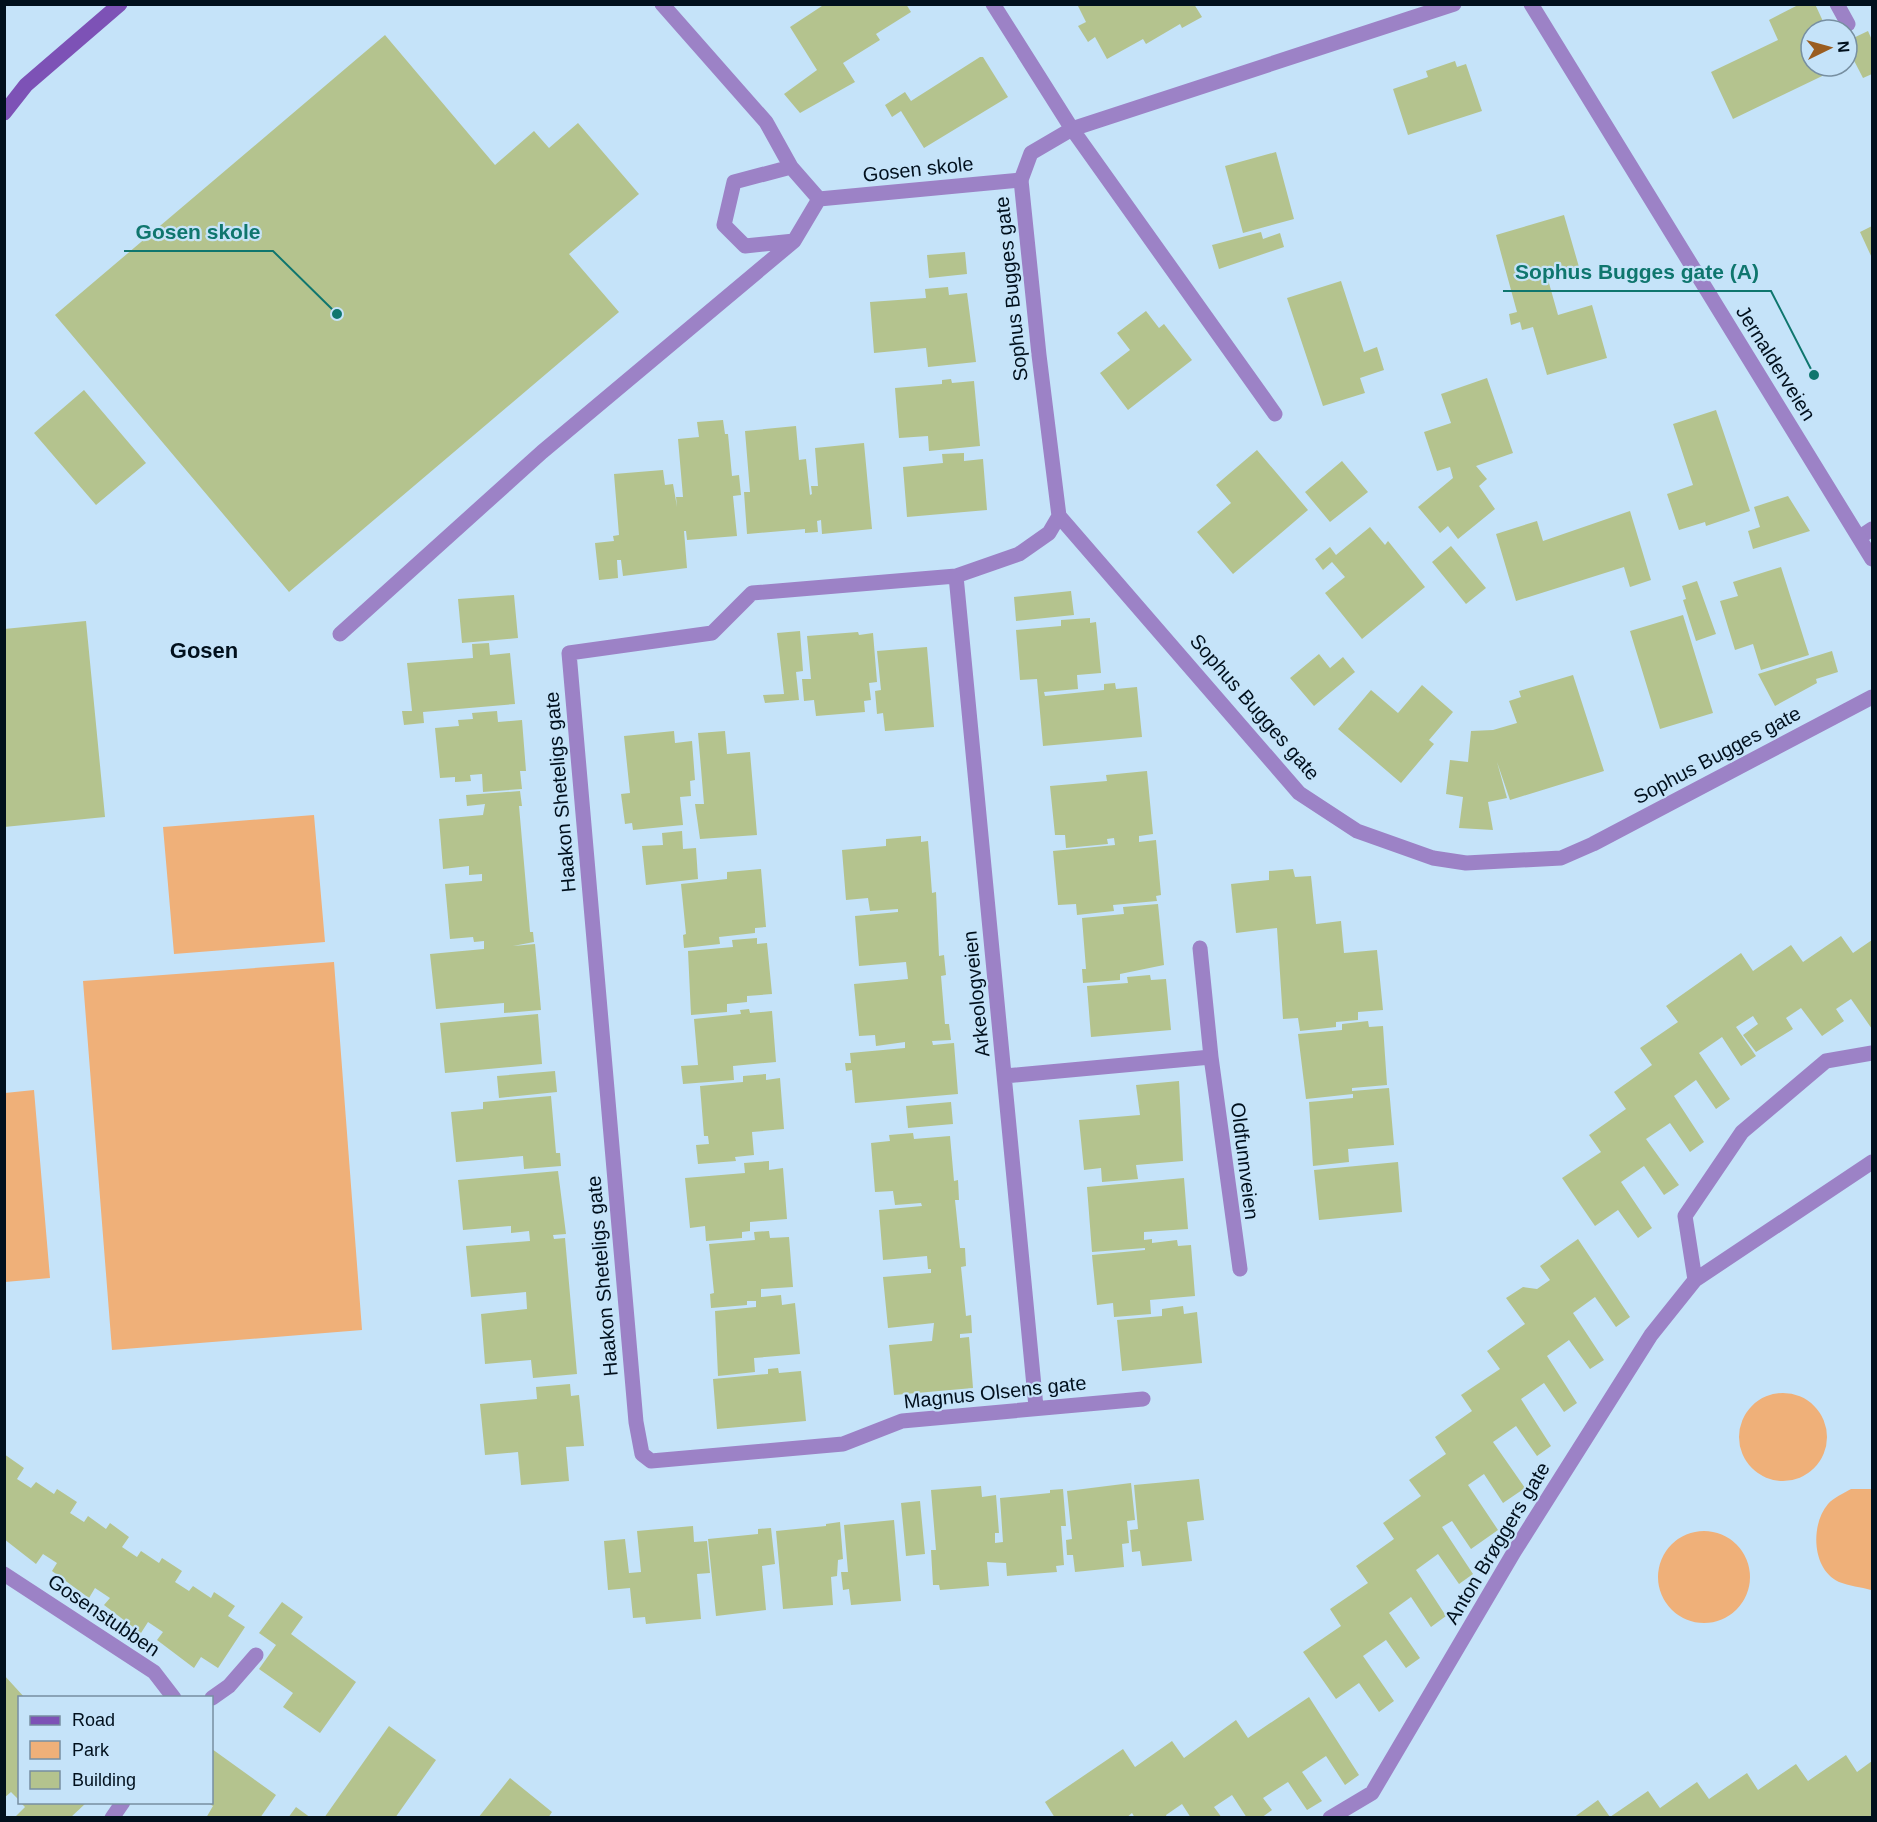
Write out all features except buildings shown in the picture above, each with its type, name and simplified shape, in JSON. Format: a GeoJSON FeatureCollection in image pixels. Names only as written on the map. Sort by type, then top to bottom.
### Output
{"type":"FeatureCollection","features":[{"type":"Feature","properties":{"kind":"main road"},"geometry":{"type":"LineString","coordinates":[[4,113],[26,85],[120,4]]}},
{"type":"Feature","properties":{"kind":"street"},"geometry":{"type":"LineString","coordinates":[[340,633],[542,452],[794,241],[819,199],[791,167],[766,122],[662,4]]}},
{"type":"Feature","properties":{"kind":"street"},"geometry":{"type":"LineString","coordinates":[[993,4],[1072,129],[1275,414]]}},
{"type":"Feature","properties":{"kind":"street","name":"Sophus Bugges gate"},"geometry":{"type":"LineString","coordinates":[[1454,4],[1072,129],[1031,153],[1021,180],[1059,516],[1299,793],[1357,831],[1433,858],[1466,863],[1561,858],[1593,844],[1872,697]]}},
{"type":"Feature","properties":{"kind":"street","name":"Jernalderveien"},"geometry":{"type":"LineString","coordinates":[[1531,4],[1866,533],[1872,559]]}},
{"type":"Feature","properties":{"kind":"street"},"geometry":{"type":"LineString","coordinates":[[1837,4],[1845,18]]}},
{"type":"Feature","properties":{"kind":"street"},"geometry":{"type":"LineString","coordinates":[[791,167],[734,182],[724,225],[745,246],[794,241]]}},
{"type":"Feature","properties":{"kind":"street","name":"Gosen skole"},"geometry":{"type":"LineString","coordinates":[[819,199],[1021,180]]}},
{"type":"Feature","properties":{"kind":"street","name":"Haakon Sheteligs gate"},"geometry":{"type":"LineString","coordinates":[[642,1454],[636,1422],[621,1258],[569,653],[712,633],[752,593],[956,576],[1019,554],[1049,533],[1059,516]]}},
{"type":"Feature","properties":{"kind":"street","name":"Arkeologveien"},"geometry":{"type":"LineString","coordinates":[[956,576],[1036,1407]]}},
{"type":"Feature","properties":{"kind":"street","name":"Oldfunnveien"},"geometry":{"type":"LineString","coordinates":[[1200,948],[1210,1057],[1240,1269]]}},
{"type":"Feature","properties":{"kind":"street"},"geometry":{"type":"LineString","coordinates":[[1695,1280],[1685,1216],[1742,1132],[1826,1061],[1872,1053]]}},
{"type":"Feature","properties":{"kind":"street"},"geometry":{"type":"LineString","coordinates":[[1005,1076],[1210,1057]]}},
{"type":"Feature","properties":{"kind":"street","name":"Anton Brøggers gate"},"geometry":{"type":"LineString","coordinates":[[1330,1818],[1372,1793],[1520,1542],[1651,1335],[1695,1280],[1872,1162]]}},
{"type":"Feature","properties":{"kind":"street","name":"Magnus Olsens gate"},"geometry":{"type":"LineString","coordinates":[[642,1454],[651,1461],[843,1444],[902,1421],[1143,1399]]}},
{"type":"Feature","properties":{"kind":"street","name":"Gosenstubben"},"geometry":{"type":"LineString","coordinates":[[4,1574],[154,1672],[172,1696]]}},
{"type":"Feature","properties":{"kind":"street"},"geometry":{"type":"LineString","coordinates":[[213,1697],[229,1686],[256,1655]]}},
{"type":"Feature","properties":{"kind":"street"},"geometry":{"type":"LineString","coordinates":[[112,1818],[122,1804]]}},
{"type":"Feature","properties":{"kind":"green space"},"geometry":{"type":"Polygon","coordinates":[[[314,815],[325,942],[174,954],[163,827],[314,815]]]}},
{"type":"Feature","properties":{"kind":"green space"},"geometry":{"type":"Polygon","coordinates":[[[334,962],[362,1330],[112,1350],[83,981],[334,962]]]}},
{"type":"Feature","properties":{"kind":"green space"},"geometry":{"type":"Polygon","coordinates":[[[34,1090],[50,1278],[5,1282],[5,1093],[34,1090]]]}},
{"type":"Feature","properties":{"kind":"green space"},"geometry":{"type":"Polygon","coordinates":[[[1783,1393],[1800,1396],[1814,1406],[1824,1420],[1827,1437],[1824,1454],[1814,1468],[1800,1478],[1783,1481],[1766,1478],[1752,1468],[1742,1454],[1739,1437],[1742,1420],[1752,1406],[1766,1396],[1783,1393]]]}},
{"type":"Feature","properties":{"kind":"green space"},"geometry":{"type":"Polygon","coordinates":[[[1851,1489],[1872,1489],[1871,1590],[1839,1582],[1823,1568],[1819,1558],[1816,1535],[1822,1513],[1830,1502],[1851,1489]]]}},
{"type":"Feature","properties":{"kind":"green space"},"geometry":{"type":"Polygon","coordinates":[[[1704,1531],[1730,1539],[1742,1551],[1750,1577],[1742,1603],[1730,1615],[1704,1623],[1678,1615],[1666,1603],[1658,1577],[1666,1551],[1678,1539],[1704,1531]]]}},
{"type":"Feature","properties":{"kind":"place","name":"Gosen skole"},"geometry":{"type":"Point","coordinates":[337,314]}},
{"type":"Feature","properties":{"kind":"place","name":"Sophus Bugges gate (A)"},"geometry":{"type":"Point","coordinates":[1814,375]}},
{"type":"Feature","properties":{"kind":"district","name":"Gosen"},"geometry":{"type":"Point","coordinates":[204,650]}}]}
